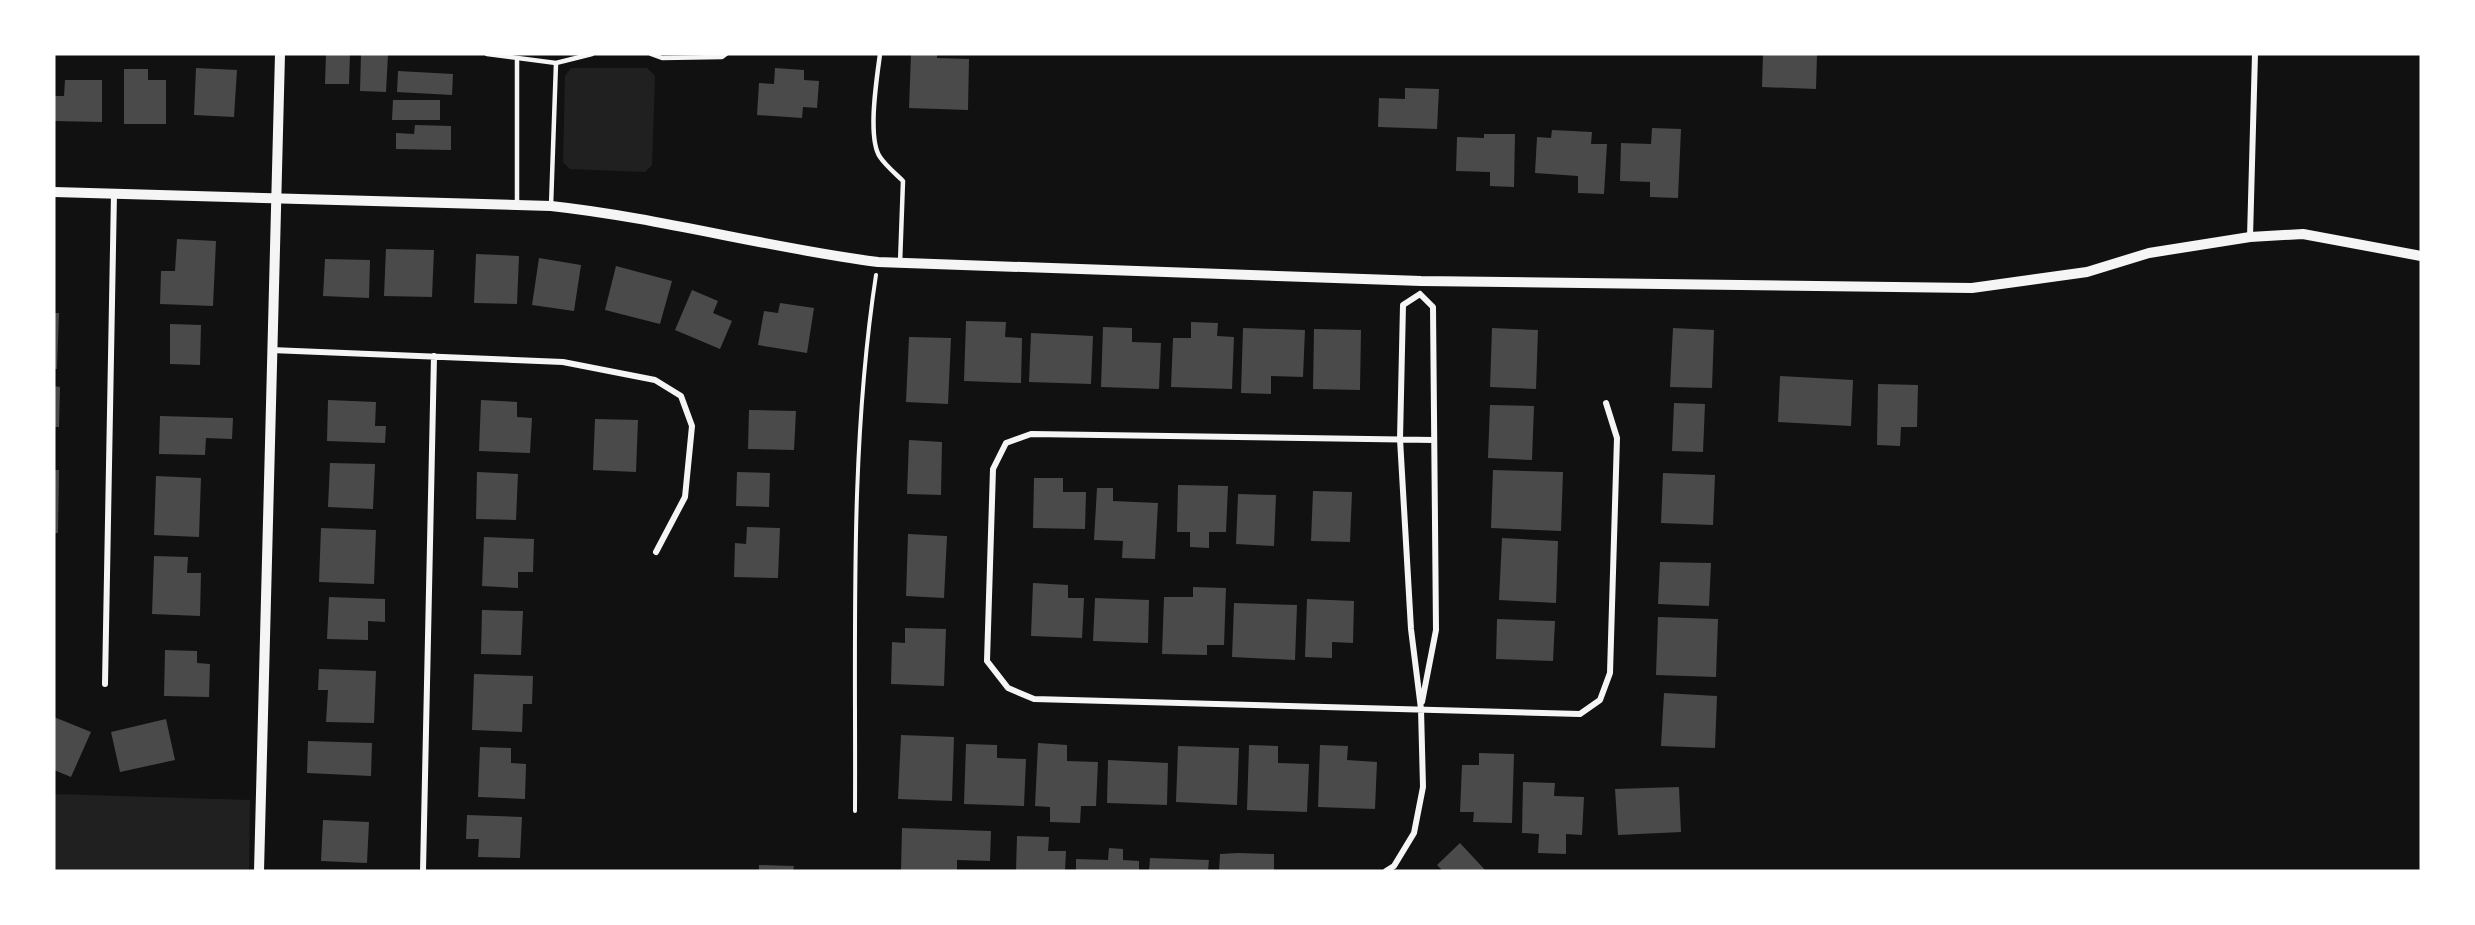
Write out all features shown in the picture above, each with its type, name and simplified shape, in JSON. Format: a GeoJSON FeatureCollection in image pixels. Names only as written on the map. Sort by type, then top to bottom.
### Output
{"type":"FeatureCollection","features":[{"type":"Feature","properties":{"kind":"street"},"geometry":{"type":"LineString","coordinates":[[259,871],[280,54]]}},
{"type":"Feature","properties":{"kind":"street"},"geometry":{"type":"LineString","coordinates":[[2250,237],[2255,54]]}},
{"type":"Feature","properties":{"kind":"street"},"geometry":{"type":"LineString","coordinates":[[54,192],[551,206],[615,213],[802,252],[900,264],[1421,281],[1972,288],[2087,272],[2149,253],[2250,237],[2303,234],[2421,256]]}},
{"type":"Feature","properties":{"kind":"street"},"geometry":{"type":"LineString","coordinates":[[105,684],[114,193]]}},
{"type":"Feature","properties":{"kind":"street"},"geometry":{"type":"LineString","coordinates":[[1421,281],[1420,294],[1433,307],[1436,630],[1421,709]]}},
{"type":"Feature","properties":{"kind":"street"},"geometry":{"type":"LineString","coordinates":[[1386,871],[1394,866],[1414,833],[1423,787],[1421,709],[1412,629],[1400,439],[1403,305],[1420,294]]}},
{"type":"Feature","properties":{"kind":"street"},"geometry":{"type":"LineString","coordinates":[[271,350],[563,362],[655,380],[681,396],[693,426],[686,497],[656,552]]}},
{"type":"Feature","properties":{"kind":"street"},"geometry":{"type":"LineString","coordinates":[[423,871],[434,356]]}},
{"type":"Feature","properties":{"kind":"street"},"geometry":{"type":"LineString","coordinates":[[1433,440],[1031,434],[1006,443],[993,469],[987,661],[1008,688],[1034,699],[1580,714],[1600,700],[1610,674],[1617,438],[1606,403]]}},
{"type":"Feature","properties":{"kind":"lane"},"geometry":{"type":"LineString","coordinates":[[488,54],[517,60],[556,63],[592,54]]}},
{"type":"Feature","properties":{"kind":"lane"},"geometry":{"type":"LineString","coordinates":[[651,54],[662,58],[722,57],[726,54]]}},
{"type":"Feature","properties":{"kind":"lane"},"geometry":{"type":"LineString","coordinates":[[880,54],[874,97],[875,148],[880,158],[903,181],[900,264]]}},
{"type":"Feature","properties":{"kind":"lane"},"geometry":{"type":"LineString","coordinates":[[517,60],[517,204]]}},
{"type":"Feature","properties":{"kind":"lane"},"geometry":{"type":"LineString","coordinates":[[551,206],[556,63]]}},
{"type":"Feature","properties":{"kind":"path"},"geometry":{"type":"LineString","coordinates":[[855,811],[858,510],[865,350],[878,262]]}},
{"type":"Feature","properties":{"kind":"shaded area"},"geometry":{"type":"Polygon","coordinates":[[[571,68],[647,68],[655,76],[652,165],[645,172],[570,169],[563,162],[565,76],[571,68]]]}},
{"type":"Feature","properties":{"kind":"shaded area"},"geometry":{"type":"Polygon","coordinates":[[[54,794],[250,800],[249,871],[54,871],[54,794]]]}},
{"type":"Feature","properties":{"kind":"building"},"geometry":{"type":"Polygon","coordinates":[[[326,54],[350,54],[349,84],[325,84],[326,54]]]}},
{"type":"Feature","properties":{"kind":"building"},"geometry":{"type":"Polygon","coordinates":[[[361,54],[388,54],[386,92],[360,91],[361,54]]]}},
{"type":"Feature","properties":{"kind":"building"},"geometry":{"type":"Polygon","coordinates":[[[911,54],[937,54],[937,58],[969,59],[968,110],[909,108],[911,54]]]}},
{"type":"Feature","properties":{"kind":"building"},"geometry":{"type":"Polygon","coordinates":[[[1763,54],[1817,54],[1816,89],[1762,87],[1763,54]]]}},
{"type":"Feature","properties":{"kind":"building"},"geometry":{"type":"Polygon","coordinates":[[[196,68],[237,70],[234,117],[194,115],[196,68]]]}},
{"type":"Feature","properties":{"kind":"building"},"geometry":{"type":"Polygon","coordinates":[[[775,68],[804,70],[804,80],[819,81],[817,108],[803,107],[802,118],[757,115],[759,83],[774,84],[775,68]]]}},
{"type":"Feature","properties":{"kind":"building"},"geometry":{"type":"Polygon","coordinates":[[[124,69],[148,69],[148,80],[166,80],[166,124],[124,124],[124,69]]]}},
{"type":"Feature","properties":{"kind":"building"},"geometry":{"type":"Polygon","coordinates":[[[398,71],[453,74],[452,95],[397,92],[398,71]]]}},
{"type":"Feature","properties":{"kind":"building"},"geometry":{"type":"Polygon","coordinates":[[[65,80],[102,80],[102,122],[54,121],[54,96],[64,96],[65,80]]]}},
{"type":"Feature","properties":{"kind":"building"},"geometry":{"type":"Polygon","coordinates":[[[1405,88],[1439,89],[1437,129],[1378,127],[1379,98],[1405,99],[1405,88]]]}},
{"type":"Feature","properties":{"kind":"building"},"geometry":{"type":"Polygon","coordinates":[[[393,100],[440,100],[440,120],[392,120],[393,100]]]}},
{"type":"Feature","properties":{"kind":"building"},"geometry":{"type":"Polygon","coordinates":[[[415,125],[451,126],[451,150],[396,149],[396,133],[414,134],[415,125]]]}},
{"type":"Feature","properties":{"kind":"building"},"geometry":{"type":"Polygon","coordinates":[[[1652,128],[1681,129],[1678,198],[1650,197],[1650,182],[1620,181],[1621,143],[1651,144],[1652,128]]]}},
{"type":"Feature","properties":{"kind":"building"},"geometry":{"type":"Polygon","coordinates":[[[1552,130],[1592,132],[1591,144],[1607,144],[1604,194],[1578,193],[1578,176],[1535,173],[1537,137],[1551,138],[1552,130]]]}},
{"type":"Feature","properties":{"kind":"building"},"geometry":{"type":"Polygon","coordinates":[[[1484,134],[1515,134],[1514,187],[1490,186],[1490,172],[1456,171],[1457,137],[1484,138],[1484,134]]]}},
{"type":"Feature","properties":{"kind":"building"},"geometry":{"type":"Polygon","coordinates":[[[177,239],[216,241],[213,306],[160,304],[161,271],[175,271],[177,239]]]}},
{"type":"Feature","properties":{"kind":"building"},"geometry":{"type":"Polygon","coordinates":[[[386,249],[434,250],[432,297],[384,296],[386,249]]]}},
{"type":"Feature","properties":{"kind":"building"},"geometry":{"type":"Polygon","coordinates":[[[476,254],[519,256],[517,304],[474,303],[476,254]]]}},
{"type":"Feature","properties":{"kind":"building"},"geometry":{"type":"Polygon","coordinates":[[[539,258],[581,265],[574,311],[532,305],[539,258]]]}},
{"type":"Feature","properties":{"kind":"building"},"geometry":{"type":"Polygon","coordinates":[[[325,259],[370,260],[369,298],[323,296],[325,259]]]}},
{"type":"Feature","properties":{"kind":"building"},"geometry":{"type":"Polygon","coordinates":[[[616,266],[672,281],[660,324],[605,310],[616,266]]]}},
{"type":"Feature","properties":{"kind":"building"},"geometry":{"type":"Polygon","coordinates":[[[692,290],[718,301],[713,313],[732,321],[720,349],[675,330],[692,290]]]}},
{"type":"Feature","properties":{"kind":"building"},"geometry":{"type":"Polygon","coordinates":[[[780,303],[814,308],[807,353],[758,345],[764,311],[778,313],[780,303]]]}},
{"type":"Feature","properties":{"kind":"building"},"geometry":{"type":"Polygon","coordinates":[[[54,313],[59,313],[57,369],[54,369],[54,313]]]}},
{"type":"Feature","properties":{"kind":"building"},"geometry":{"type":"Polygon","coordinates":[[[966,321],[1006,322],[1005,337],[1022,338],[1021,383],[964,381],[966,321]]]}},
{"type":"Feature","properties":{"kind":"building"},"geometry":{"type":"Polygon","coordinates":[[[1191,322],[1218,323],[1217,336],[1234,337],[1232,389],[1171,387],[1173,338],[1191,338],[1191,322]]]}},
{"type":"Feature","properties":{"kind":"building"},"geometry":{"type":"Polygon","coordinates":[[[170,324],[201,325],[200,365],[170,364],[170,324]]]}},
{"type":"Feature","properties":{"kind":"building"},"geometry":{"type":"Polygon","coordinates":[[[1103,327],[1132,328],[1132,342],[1161,343],[1159,389],[1101,387],[1103,327]]]}},
{"type":"Feature","properties":{"kind":"building"},"geometry":{"type":"Polygon","coordinates":[[[1243,328],[1305,330],[1303,377],[1271,376],[1271,394],[1241,393],[1243,328]]]}},
{"type":"Feature","properties":{"kind":"building"},"geometry":{"type":"Polygon","coordinates":[[[1492,328],[1538,330],[1536,389],[1490,387],[1492,328]]]}},
{"type":"Feature","properties":{"kind":"building"},"geometry":{"type":"Polygon","coordinates":[[[1673,328],[1714,330],[1712,388],[1670,387],[1673,328]]]}},
{"type":"Feature","properties":{"kind":"building"},"geometry":{"type":"Polygon","coordinates":[[[1314,329],[1361,330],[1360,390],[1313,389],[1314,329]]]}},
{"type":"Feature","properties":{"kind":"building"},"geometry":{"type":"Polygon","coordinates":[[[1031,333],[1093,336],[1091,384],[1029,382],[1031,333]]]}},
{"type":"Feature","properties":{"kind":"building"},"geometry":{"type":"Polygon","coordinates":[[[909,337],[951,338],[948,404],[906,402],[909,337]]]}},
{"type":"Feature","properties":{"kind":"building"},"geometry":{"type":"Polygon","coordinates":[[[1780,376],[1853,380],[1851,426],[1778,422],[1780,376]]]}},
{"type":"Feature","properties":{"kind":"building"},"geometry":{"type":"Polygon","coordinates":[[[1878,384],[1918,385],[1917,427],[1901,427],[1900,446],[1877,445],[1878,384]]]}},
{"type":"Feature","properties":{"kind":"building"},"geometry":{"type":"Polygon","coordinates":[[[54,386],[60,387],[59,427],[54,427],[54,386]]]}},
{"type":"Feature","properties":{"kind":"building"},"geometry":{"type":"Polygon","coordinates":[[[328,400],[376,402],[375,426],[386,426],[385,443],[327,441],[328,400]]]}},
{"type":"Feature","properties":{"kind":"building"},"geometry":{"type":"Polygon","coordinates":[[[481,400],[517,402],[517,417],[532,418],[530,453],[479,451],[481,400]]]}},
{"type":"Feature","properties":{"kind":"building"},"geometry":{"type":"Polygon","coordinates":[[[1674,403],[1705,404],[1703,452],[1672,451],[1674,403]]]}},
{"type":"Feature","properties":{"kind":"building"},"geometry":{"type":"Polygon","coordinates":[[[1490,405],[1534,406],[1532,460],[1488,458],[1490,405]]]}},
{"type":"Feature","properties":{"kind":"building"},"geometry":{"type":"Polygon","coordinates":[[[749,410],[796,411],[794,450],[748,449],[749,410]]]}},
{"type":"Feature","properties":{"kind":"building"},"geometry":{"type":"Polygon","coordinates":[[[160,416],[233,418],[232,439],[206,438],[205,455],[159,454],[160,416]]]}},
{"type":"Feature","properties":{"kind":"building"},"geometry":{"type":"Polygon","coordinates":[[[595,419],[638,420],[636,472],[593,470],[595,419]]]}},
{"type":"Feature","properties":{"kind":"building"},"geometry":{"type":"Polygon","coordinates":[[[909,440],[942,442],[941,495],[907,494],[909,440]]]}},
{"type":"Feature","properties":{"kind":"building"},"geometry":{"type":"Polygon","coordinates":[[[330,463],[375,464],[373,509],[328,507],[330,463]]]}},
{"type":"Feature","properties":{"kind":"building"},"geometry":{"type":"Polygon","coordinates":[[[54,470],[59,470],[58,533],[54,533],[54,470]]]}},
{"type":"Feature","properties":{"kind":"building"},"geometry":{"type":"Polygon","coordinates":[[[1493,470],[1563,472],[1561,531],[1491,528],[1493,470]]]}},
{"type":"Feature","properties":{"kind":"building"},"geometry":{"type":"Polygon","coordinates":[[[477,472],[518,474],[516,520],[476,519],[477,472]]]}},
{"type":"Feature","properties":{"kind":"building"},"geometry":{"type":"Polygon","coordinates":[[[737,472],[770,473],[769,507],[736,506],[737,472]]]}},
{"type":"Feature","properties":{"kind":"building"},"geometry":{"type":"Polygon","coordinates":[[[1663,473],[1715,475],[1713,525],[1661,523],[1663,473]]]}},
{"type":"Feature","properties":{"kind":"building"},"geometry":{"type":"Polygon","coordinates":[[[156,476],[201,478],[199,537],[154,535],[156,476]]]}},
{"type":"Feature","properties":{"kind":"building"},"geometry":{"type":"Polygon","coordinates":[[[1034,478],[1063,478],[1063,492],[1086,492],[1085,529],[1033,528],[1034,478]]]}},
{"type":"Feature","properties":{"kind":"building"},"geometry":{"type":"Polygon","coordinates":[[[1178,485],[1228,486],[1226,532],[1209,532],[1209,548],[1190,547],[1190,532],[1177,532],[1178,485]]]}},
{"type":"Feature","properties":{"kind":"building"},"geometry":{"type":"Polygon","coordinates":[[[1097,488],[1113,488],[1113,501],[1158,503],[1155,559],[1122,558],[1123,541],[1094,540],[1097,488]]]}},
{"type":"Feature","properties":{"kind":"building"},"geometry":{"type":"Polygon","coordinates":[[[1313,491],[1352,492],[1350,542],[1311,541],[1313,491]]]}},
{"type":"Feature","properties":{"kind":"building"},"geometry":{"type":"Polygon","coordinates":[[[1238,494],[1276,495],[1274,546],[1236,544],[1238,494]]]}},
{"type":"Feature","properties":{"kind":"building"},"geometry":{"type":"Polygon","coordinates":[[[747,527],[780,528],[778,578],[734,577],[735,543],[746,544],[747,527]]]}},
{"type":"Feature","properties":{"kind":"building"},"geometry":{"type":"Polygon","coordinates":[[[321,528],[376,530],[374,584],[319,582],[321,528]]]}},
{"type":"Feature","properties":{"kind":"building"},"geometry":{"type":"Polygon","coordinates":[[[908,534],[947,536],[944,598],[906,596],[908,534]]]}},
{"type":"Feature","properties":{"kind":"building"},"geometry":{"type":"Polygon","coordinates":[[[484,537],[534,539],[533,572],[518,572],[518,588],[482,586],[484,537]]]}},
{"type":"Feature","properties":{"kind":"building"},"geometry":{"type":"Polygon","coordinates":[[[1502,538],[1558,541],[1556,603],[1499,600],[1502,538]]]}},
{"type":"Feature","properties":{"kind":"building"},"geometry":{"type":"Polygon","coordinates":[[[154,556],[188,557],[187,573],[201,573],[200,616],[152,614],[154,556]]]}},
{"type":"Feature","properties":{"kind":"building"},"geometry":{"type":"Polygon","coordinates":[[[1660,562],[1711,563],[1709,606],[1658,604],[1660,562]]]}},
{"type":"Feature","properties":{"kind":"building"},"geometry":{"type":"Polygon","coordinates":[[[1033,583],[1068,585],[1068,598],[1084,598],[1082,638],[1031,636],[1033,583]]]}},
{"type":"Feature","properties":{"kind":"building"},"geometry":{"type":"Polygon","coordinates":[[[1193,587],[1226,588],[1224,645],[1207,645],[1207,655],[1162,654],[1164,597],[1193,597],[1193,587]]]}},
{"type":"Feature","properties":{"kind":"building"},"geometry":{"type":"Polygon","coordinates":[[[329,597],[385,599],[385,622],[368,621],[368,640],[327,639],[329,597]]]}},
{"type":"Feature","properties":{"kind":"building"},"geometry":{"type":"Polygon","coordinates":[[[1095,598],[1149,600],[1148,643],[1093,641],[1095,598]]]}},
{"type":"Feature","properties":{"kind":"building"},"geometry":{"type":"Polygon","coordinates":[[[1307,599],[1354,601],[1353,643],[1332,642],[1332,658],[1305,657],[1307,599]]]}},
{"type":"Feature","properties":{"kind":"building"},"geometry":{"type":"Polygon","coordinates":[[[1234,603],[1297,605],[1295,660],[1232,657],[1234,603]]]}},
{"type":"Feature","properties":{"kind":"building"},"geometry":{"type":"Polygon","coordinates":[[[482,610],[523,611],[521,655],[481,654],[482,610]]]}},
{"type":"Feature","properties":{"kind":"building"},"geometry":{"type":"Polygon","coordinates":[[[1658,617],[1718,619],[1716,677],[1656,675],[1658,617]]]}},
{"type":"Feature","properties":{"kind":"building"},"geometry":{"type":"Polygon","coordinates":[[[1497,619],[1555,621],[1553,661],[1496,659],[1497,619]]]}},
{"type":"Feature","properties":{"kind":"building"},"geometry":{"type":"Polygon","coordinates":[[[905,628],[946,629],[944,686],[891,684],[892,642],[905,643],[905,628]]]}},
{"type":"Feature","properties":{"kind":"building"},"geometry":{"type":"Polygon","coordinates":[[[165,650],[197,651],[197,663],[210,664],[209,697],[164,696],[165,650]]]}},
{"type":"Feature","properties":{"kind":"building"},"geometry":{"type":"Polygon","coordinates":[[[319,669],[376,671],[374,723],[326,722],[328,690],[318,690],[319,669]]]}},
{"type":"Feature","properties":{"kind":"building"},"geometry":{"type":"Polygon","coordinates":[[[474,674],[533,676],[532,704],[523,704],[522,732],[472,730],[474,674]]]}},
{"type":"Feature","properties":{"kind":"building"},"geometry":{"type":"Polygon","coordinates":[[[1664,693],[1717,696],[1715,748],[1661,746],[1664,693]]]}},
{"type":"Feature","properties":{"kind":"building"},"geometry":{"type":"Polygon","coordinates":[[[54,717],[91,732],[71,777],[54,770],[54,717]]]}},
{"type":"Feature","properties":{"kind":"building"},"geometry":{"type":"Polygon","coordinates":[[[166,719],[175,760],[120,772],[111,732],[166,719]]]}},
{"type":"Feature","properties":{"kind":"building"},"geometry":{"type":"Polygon","coordinates":[[[901,735],[954,737],[952,801],[898,799],[901,735]]]}},
{"type":"Feature","properties":{"kind":"building"},"geometry":{"type":"Polygon","coordinates":[[[308,741],[372,743],[371,776],[307,773],[308,741]]]}},
{"type":"Feature","properties":{"kind":"building"},"geometry":{"type":"Polygon","coordinates":[[[1038,743],[1067,745],[1067,761],[1098,762],[1096,806],[1081,806],[1080,823],[1050,822],[1050,807],[1035,806],[1038,743]]]}},
{"type":"Feature","properties":{"kind":"building"},"geometry":{"type":"Polygon","coordinates":[[[966,744],[997,745],[997,758],[1026,759],[1024,806],[964,804],[966,744]]]}},
{"type":"Feature","properties":{"kind":"building"},"geometry":{"type":"Polygon","coordinates":[[[1249,745],[1278,746],[1278,763],[1309,764],[1307,812],[1247,810],[1249,745]]]}},
{"type":"Feature","properties":{"kind":"building"},"geometry":{"type":"Polygon","coordinates":[[[1320,745],[1348,746],[1347,760],[1377,762],[1375,809],[1318,807],[1320,745]]]}},
{"type":"Feature","properties":{"kind":"building"},"geometry":{"type":"Polygon","coordinates":[[[1178,746],[1239,748],[1237,805],[1176,802],[1178,746]]]}},
{"type":"Feature","properties":{"kind":"building"},"geometry":{"type":"Polygon","coordinates":[[[480,747],[511,748],[511,763],[526,764],[525,799],[478,797],[480,747]]]}},
{"type":"Feature","properties":{"kind":"building"},"geometry":{"type":"Polygon","coordinates":[[[1479,753],[1514,754],[1512,823],[1473,822],[1474,812],[1460,812],[1462,765],[1479,765],[1479,753]]]}},
{"type":"Feature","properties":{"kind":"building"},"geometry":{"type":"Polygon","coordinates":[[[1108,760],[1168,763],[1167,805],[1107,803],[1108,760]]]}},
{"type":"Feature","properties":{"kind":"building"},"geometry":{"type":"Polygon","coordinates":[[[1523,782],[1555,783],[1554,796],[1584,797],[1582,835],[1566,834],[1566,854],[1538,853],[1539,834],[1522,833],[1523,782]]]}},
{"type":"Feature","properties":{"kind":"building"},"geometry":{"type":"Polygon","coordinates":[[[1679,787],[1681,832],[1618,835],[1615,789],[1679,787]]]}},
{"type":"Feature","properties":{"kind":"building"},"geometry":{"type":"Polygon","coordinates":[[[467,815],[522,817],[520,858],[478,857],[479,839],[466,839],[467,815]]]}},
{"type":"Feature","properties":{"kind":"building"},"geometry":{"type":"Polygon","coordinates":[[[323,820],[369,822],[367,863],[321,861],[323,820]]]}},
{"type":"Feature","properties":{"kind":"building"},"geometry":{"type":"Polygon","coordinates":[[[902,828],[991,831],[990,861],[957,860],[957,871],[901,871],[902,828]]]}},
{"type":"Feature","properties":{"kind":"building"},"geometry":{"type":"Polygon","coordinates":[[[1017,836],[1049,837],[1048,851],[1066,851],[1065,871],[1016,871],[1017,836]]]}},
{"type":"Feature","properties":{"kind":"building"},"geometry":{"type":"Polygon","coordinates":[[[1460,843],[1486,871],[1443,871],[1437,865],[1460,843]]]}},
{"type":"Feature","properties":{"kind":"building"},"geometry":{"type":"Polygon","coordinates":[[[1109,848],[1123,849],[1123,860],[1139,861],[1139,871],[1076,871],[1076,859],[1108,860],[1109,848]]]}},
{"type":"Feature","properties":{"kind":"building"},"geometry":{"type":"Polygon","coordinates":[[[1220,854],[1274,854],[1274,871],[1219,871],[1220,854]]]}},
{"type":"Feature","properties":{"kind":"building"},"geometry":{"type":"Polygon","coordinates":[[[1150,858],[1209,860],[1208,871],[1149,871],[1150,858]]]}},
{"type":"Feature","properties":{"kind":"building"},"geometry":{"type":"Polygon","coordinates":[[[759,865],[794,866],[793,871],[759,871],[759,865]]]}}]}
